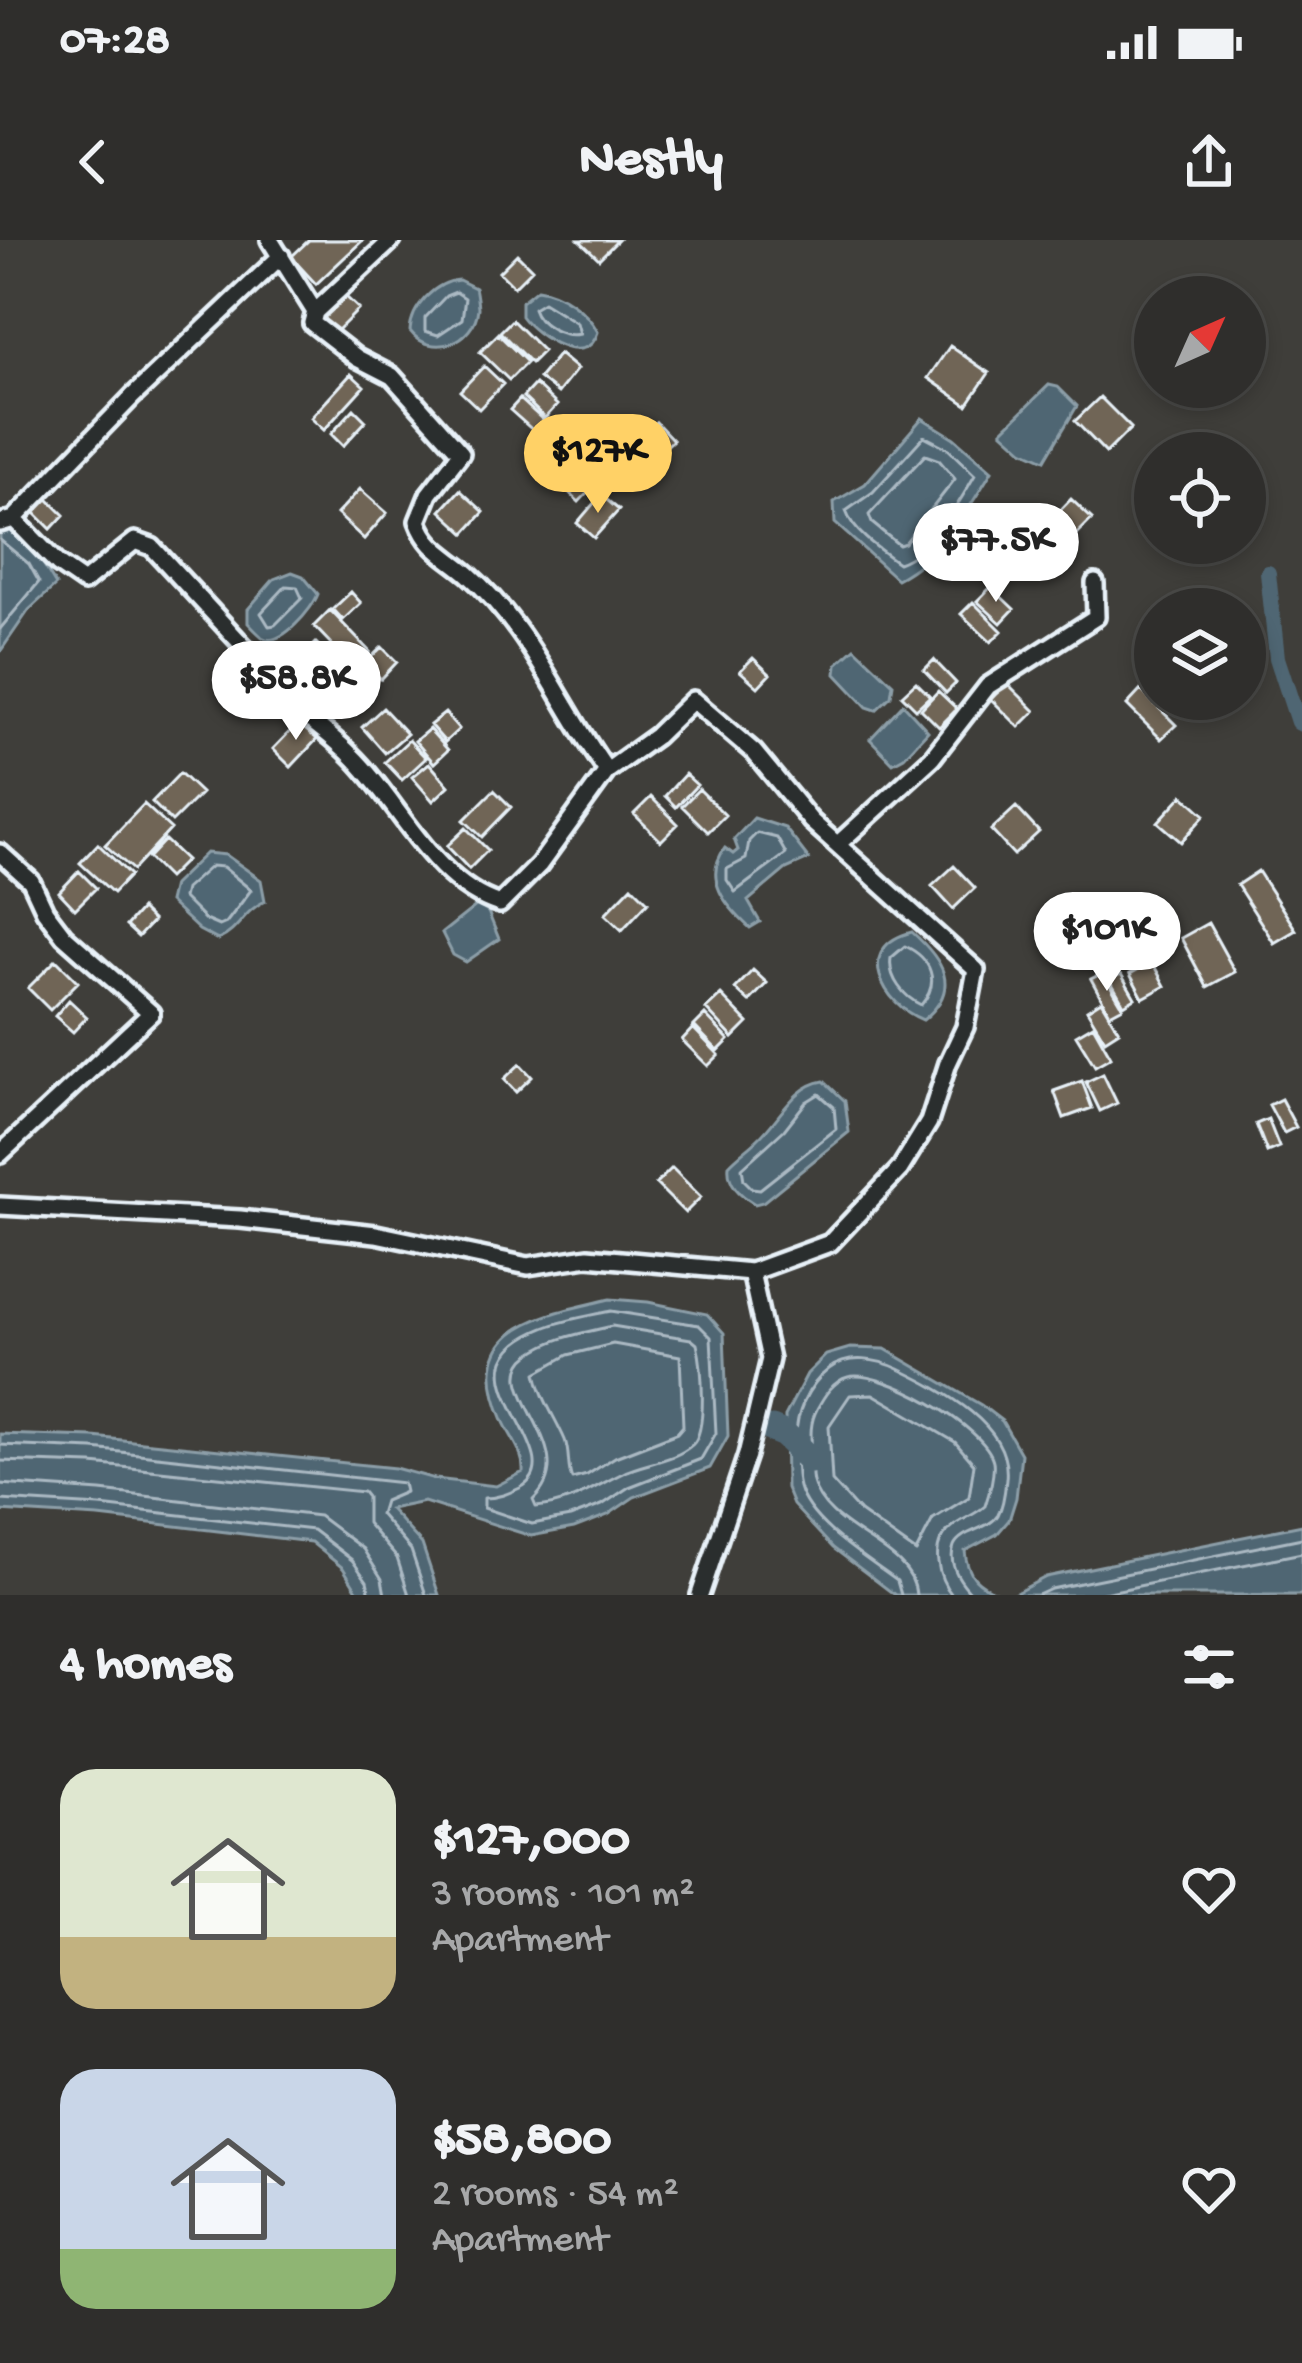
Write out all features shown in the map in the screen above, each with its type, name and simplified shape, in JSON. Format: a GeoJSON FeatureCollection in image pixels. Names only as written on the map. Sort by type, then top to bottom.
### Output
{"type":"FeatureCollection","features":[{"type":"Feature","properties":{"kind":"street"},"geometry":{"type":"LineString","coordinates":[[270,240],[315,312]]}},
{"type":"Feature","properties":{"kind":"street"},"geometry":{"type":"LineString","coordinates":[[392,240],[315,312],[312,323],[357,358],[392,376],[461,453],[429,494],[418,521],[426,543],[466,572],[529,641],[571,720],[607,771]]}},
{"type":"Feature","properties":{"kind":"street"},"geometry":{"type":"LineString","coordinates":[[0,1206],[240,1219],[376,1234],[529,1266],[589,1257],[751,1272],[830,1243],[900,1169],[929,1122],[969,1008],[976,970],[811,821],[754,752],[692,700],[656,736],[607,771],[526,881],[500,904],[476,897],[452,878],[354,757],[265,681],[261,665],[152,547],[135,541],[84,582],[7,521],[281,256]]}},
{"type":"Feature","properties":{"kind":"street"},"geometry":{"type":"LineString","coordinates":[[838,844],[932,758],[988,686],[1096,616],[1096,583]]}},
{"type":"Feature","properties":{"kind":"street"},"geometry":{"type":"LineString","coordinates":[[0,853],[31,881],[64,936],[151,1012],[0,1154]]}},
{"type":"Feature","properties":{"kind":"street"},"geometry":{"type":"LineString","coordinates":[[700,1595],[747,1455],[770,1359],[751,1272]]}},
{"type":"Feature","properties":{"kind":"water"},"geometry":{"type":"Polygon","coordinates":[[[459,280],[476,291],[478,308],[469,330],[440,345],[419,339],[410,331],[420,305],[441,285],[459,280]]]}},
{"type":"Feature","properties":{"kind":"water"},"geometry":{"type":"Polygon","coordinates":[[[537,289],[564,298],[580,310],[598,332],[592,343],[583,348],[561,346],[528,324],[521,316],[521,302],[537,289]]]}},
{"type":"Feature","properties":{"kind":"water"},"geometry":{"type":"Polygon","coordinates":[[[1049,385],[1058,387],[1077,406],[1045,460],[1023,450],[1002,431],[1049,385]]]}},
{"type":"Feature","properties":{"kind":"water"},"geometry":{"type":"Polygon","coordinates":[[[922,418],[992,471],[940,546],[897,579],[835,523],[834,502],[865,484],[922,418]]]}},
{"type":"Feature","properties":{"kind":"water"},"geometry":{"type":"Polygon","coordinates":[[[6,527],[39,557],[56,585],[29,610],[0,652],[0,529],[6,527]]]}},
{"type":"Feature","properties":{"kind":"water"},"geometry":{"type":"Polygon","coordinates":[[[292,572],[303,576],[318,594],[287,632],[264,638],[248,623],[248,609],[274,579],[292,572]]]}},
{"type":"Feature","properties":{"kind":"water"},"geometry":{"type":"Polygon","coordinates":[[[855,648],[893,684],[891,696],[876,710],[867,707],[836,674],[837,664],[855,648]]]}},
{"type":"Feature","properties":{"kind":"water"},"geometry":{"type":"Polygon","coordinates":[[[903,704],[928,731],[893,763],[870,739],[903,704]]]}},
{"type":"Feature","properties":{"kind":"water"},"geometry":{"type":"Polygon","coordinates":[[[754,818],[785,828],[809,859],[786,869],[748,901],[760,922],[750,928],[725,901],[716,870],[725,848],[733,854],[738,850],[734,839],[754,818]]]}},
{"type":"Feature","properties":{"kind":"water"},"geometry":{"type":"Polygon","coordinates":[[[206,853],[226,855],[261,880],[265,901],[218,940],[199,930],[169,902],[173,885],[206,853]]]}},
{"type":"Feature","properties":{"kind":"water"},"geometry":{"type":"Polygon","coordinates":[[[477,905],[488,912],[499,939],[466,962],[453,955],[442,933],[477,905]]]}},
{"type":"Feature","properties":{"kind":"water"},"geometry":{"type":"Polygon","coordinates":[[[912,932],[944,974],[942,997],[923,1020],[896,1002],[880,976],[883,950],[912,932]]]}},
{"type":"Feature","properties":{"kind":"water"},"geometry":{"type":"Polygon","coordinates":[[[824,1081],[845,1101],[849,1132],[755,1204],[736,1188],[729,1165],[795,1096],[824,1081]]]}},
{"type":"Feature","properties":{"kind":"water"},"geometry":{"type":"Polygon","coordinates":[[[610,1299],[707,1314],[724,1333],[728,1436],[710,1468],[634,1497],[608,1515],[574,1528],[531,1536],[424,1502],[390,1509],[422,1544],[439,1595],[360,1595],[343,1568],[311,1542],[99,1517],[0,1511],[0,1434],[93,1437],[395,1468],[435,1479],[496,1486],[523,1472],[493,1389],[493,1364],[500,1345],[534,1320],[610,1299]]]}},
{"type":"Feature","properties":{"kind":"water"},"geometry":{"type":"Polygon","coordinates":[[[850,1348],[885,1349],[1002,1421],[1021,1454],[1016,1498],[1009,1520],[997,1534],[965,1551],[975,1579],[1001,1595],[895,1595],[833,1548],[793,1505],[786,1488],[785,1416],[807,1374],[826,1355],[850,1348]]]}},
{"type":"Feature","properties":{"kind":"water"},"geometry":{"type":"Polygon","coordinates":[[[1302,1525],[1302,1595],[1012,1595],[1046,1577],[1302,1525]]]}},
{"type":"Feature","properties":{"kind":"building"},"geometry":{"type":"Polygon","coordinates":[[[309,240],[363,240],[316,284],[291,257],[309,240]]]}},
{"type":"Feature","properties":{"kind":"building"},"geometry":{"type":"Polygon","coordinates":[[[579,240],[618,240],[599,259],[579,240]]]}},
{"type":"Feature","properties":{"kind":"building"},"geometry":{"type":"Polygon","coordinates":[[[517,254],[532,269],[514,287],[499,272],[517,254]]]}},
{"type":"Feature","properties":{"kind":"building"},"geometry":{"type":"Polygon","coordinates":[[[345,296],[359,309],[333,335],[319,321],[345,296]]]}},
{"type":"Feature","properties":{"kind":"building"},"geometry":{"type":"Polygon","coordinates":[[[512,320],[543,351],[531,363],[500,332],[512,320]]]}},
{"type":"Feature","properties":{"kind":"building"},"geometry":{"type":"Polygon","coordinates":[[[498,334],[527,362],[509,380],[480,352],[498,334]]]}},
{"type":"Feature","properties":{"kind":"building"},"geometry":{"type":"Polygon","coordinates":[[[950,346],[989,373],[967,405],[928,378],[950,346]]]}},
{"type":"Feature","properties":{"kind":"building"},"geometry":{"type":"Polygon","coordinates":[[[559,354],[577,369],[558,393],[539,378],[559,354]]]}},
{"type":"Feature","properties":{"kind":"building"},"geometry":{"type":"Polygon","coordinates":[[[484,366],[503,384],[479,409],[460,391],[484,366]]]}},
{"type":"Feature","properties":{"kind":"building"},"geometry":{"type":"Polygon","coordinates":[[[351,374],[364,386],[324,430],[311,418],[351,374]]]}},
{"type":"Feature","properties":{"kind":"building"},"geometry":{"type":"Polygon","coordinates":[[[535,384],[557,405],[545,418],[523,397],[535,384]]]}},
{"type":"Feature","properties":{"kind":"building"},"geometry":{"type":"Polygon","coordinates":[[[1100,397],[1131,428],[1106,453],[1075,421],[1100,397]]]}},
{"type":"Feature","properties":{"kind":"building"},"geometry":{"type":"Polygon","coordinates":[[[520,399],[545,422],[536,433],[510,410],[520,399]]]}},
{"type":"Feature","properties":{"kind":"building"},"geometry":{"type":"Polygon","coordinates":[[[354,409],[366,421],[343,446],[331,434],[354,409]]]}},
{"type":"Feature","properties":{"kind":"building"},"geometry":{"type":"Polygon","coordinates":[[[656,422],[673,440],[652,460],[635,442],[656,422]]]}},
{"type":"Feature","properties":{"kind":"building"},"geometry":{"type":"Polygon","coordinates":[[[552,449],[572,469],[559,482],[539,463],[552,449]]]}},
{"type":"Feature","properties":{"kind":"building"},"geometry":{"type":"Polygon","coordinates":[[[582,463],[600,480],[579,502],[561,485],[582,463]]]}},
{"type":"Feature","properties":{"kind":"building"},"geometry":{"type":"Polygon","coordinates":[[[360,489],[387,513],[364,539],[337,514],[360,489]]]}},
{"type":"Feature","properties":{"kind":"building"},"geometry":{"type":"Polygon","coordinates":[[[460,490],[484,512],[465,533],[441,511],[460,490]]]}},
{"type":"Feature","properties":{"kind":"building"},"geometry":{"type":"Polygon","coordinates":[[[601,495],[619,510],[594,538],[577,523],[601,495]]]}},
{"type":"Feature","properties":{"kind":"building"},"geometry":{"type":"Polygon","coordinates":[[[47,498],[64,515],[51,529],[34,512],[47,498]]]}},
{"type":"Feature","properties":{"kind":"building"},"geometry":{"type":"Polygon","coordinates":[[[1071,499],[1092,519],[1068,543],[1047,524],[1071,499]]]}},
{"type":"Feature","properties":{"kind":"building"},"geometry":{"type":"Polygon","coordinates":[[[991,587],[1014,609],[1001,623],[977,601],[991,587]]]}},
{"type":"Feature","properties":{"kind":"building"},"geometry":{"type":"Polygon","coordinates":[[[351,592],[361,603],[343,620],[333,609],[351,592]]]}},
{"type":"Feature","properties":{"kind":"building"},"geometry":{"type":"Polygon","coordinates":[[[973,602],[1002,631],[991,642],[961,614],[973,602]]]}},
{"type":"Feature","properties":{"kind":"building"},"geometry":{"type":"Polygon","coordinates":[[[330,610],[370,652],[354,668],[314,626],[330,610]]]}},
{"type":"Feature","properties":{"kind":"building"},"geometry":{"type":"Polygon","coordinates":[[[316,643],[338,665],[327,676],[305,654],[316,643]]]}},
{"type":"Feature","properties":{"kind":"building"},"geometry":{"type":"Polygon","coordinates":[[[382,647],[397,662],[381,679],[365,663],[382,647]]]}},
{"type":"Feature","properties":{"kind":"building"},"geometry":{"type":"Polygon","coordinates":[[[753,658],[770,674],[758,687],[740,671],[753,658]]]}},
{"type":"Feature","properties":{"kind":"building"},"geometry":{"type":"Polygon","coordinates":[[[934,660],[956,683],[946,693],[924,670],[934,660]]]}},
{"type":"Feature","properties":{"kind":"building"},"geometry":{"type":"Polygon","coordinates":[[[286,662],[313,689],[296,705],[269,678],[286,662]]]}},
{"type":"Feature","properties":{"kind":"building"},"geometry":{"type":"Polygon","coordinates":[[[916,682],[930,696],[916,709],[902,695],[916,682]]]}},
{"type":"Feature","properties":{"kind":"building"},"geometry":{"type":"Polygon","coordinates":[[[1007,683],[1035,711],[1019,727],[991,699],[1007,683]]]}},
{"type":"Feature","properties":{"kind":"building"},"geometry":{"type":"Polygon","coordinates":[[[938,691],[957,709],[939,727],[921,709],[938,691]]]}},
{"type":"Feature","properties":{"kind":"building"},"geometry":{"type":"Polygon","coordinates":[[[383,708],[407,734],[385,753],[362,727],[383,708]]]}},
{"type":"Feature","properties":{"kind":"building"},"geometry":{"type":"Polygon","coordinates":[[[445,713],[459,729],[445,742],[430,725],[445,713]]]}},
{"type":"Feature","properties":{"kind":"building"},"geometry":{"type":"Polygon","coordinates":[[[302,719],[320,736],[291,767],[273,749],[302,719]]]}},
{"type":"Feature","properties":{"kind":"building"},"geometry":{"type":"Polygon","coordinates":[[[1142,720],[1171,720],[1176,725],[1161,739],[1142,720]]]}},
{"type":"Feature","properties":{"kind":"building"},"geometry":{"type":"Polygon","coordinates":[[[429,729],[448,750],[434,763],[415,741],[429,729]]]}},
{"type":"Feature","properties":{"kind":"building"},"geometry":{"type":"Polygon","coordinates":[[[409,740],[426,758],[402,780],[385,762],[409,740]]]}},
{"type":"Feature","properties":{"kind":"building"},"geometry":{"type":"Polygon","coordinates":[[[429,763],[449,786],[433,801],[412,777],[429,763]]]}},
{"type":"Feature","properties":{"kind":"building"},"geometry":{"type":"Polygon","coordinates":[[[180,773],[201,793],[172,822],[152,802],[180,773]]]}},
{"type":"Feature","properties":{"kind":"building"},"geometry":{"type":"Polygon","coordinates":[[[685,774],[697,785],[676,807],[665,796],[685,774]]]}},
{"type":"Feature","properties":{"kind":"building"},"geometry":{"type":"Polygon","coordinates":[[[699,789],[725,815],[708,832],[682,806],[699,789]]]}},
{"type":"Feature","properties":{"kind":"building"},"geometry":{"type":"Polygon","coordinates":[[[494,790],[511,807],[482,837],[464,820],[494,790]]]}},
{"type":"Feature","properties":{"kind":"building"},"geometry":{"type":"Polygon","coordinates":[[[1183,795],[1205,815],[1181,842],[1158,822],[1183,795]]]}},
{"type":"Feature","properties":{"kind":"building"},"geometry":{"type":"Polygon","coordinates":[[[651,797],[678,824],[661,841],[634,814],[651,797]]]}},
{"type":"Feature","properties":{"kind":"building"},"geometry":{"type":"Polygon","coordinates":[[[144,804],[171,829],[133,870],[105,845],[144,804]]]}},
{"type":"Feature","properties":{"kind":"building"},"geometry":{"type":"Polygon","coordinates":[[[1016,807],[1039,832],[1014,855],[991,830],[1016,807]]]}},
{"type":"Feature","properties":{"kind":"building"},"geometry":{"type":"Polygon","coordinates":[[[466,828],[488,850],[469,869],[447,846],[466,828]]]}},
{"type":"Feature","properties":{"kind":"building"},"geometry":{"type":"Polygon","coordinates":[[[165,840],[186,860],[168,878],[148,858],[165,840]]]}},
{"type":"Feature","properties":{"kind":"building"},"geometry":{"type":"Polygon","coordinates":[[[98,844],[130,875],[113,893],[80,863],[98,844]]]}},
{"type":"Feature","properties":{"kind":"building"},"geometry":{"type":"Polygon","coordinates":[[[954,866],[975,888],[953,909],[932,886],[954,866]]]}},
{"type":"Feature","properties":{"kind":"building"},"geometry":{"type":"Polygon","coordinates":[[[79,871],[96,888],[75,909],[59,892],[79,871]]]}},
{"type":"Feature","properties":{"kind":"building"},"geometry":{"type":"Polygon","coordinates":[[[1258,871],[1296,930],[1274,943],[1237,885],[1258,871]]]}},
{"type":"Feature","properties":{"kind":"building"},"geometry":{"type":"Polygon","coordinates":[[[632,886],[648,902],[622,930],[605,914],[632,886]]]}},
{"type":"Feature","properties":{"kind":"building"},"geometry":{"type":"Polygon","coordinates":[[[141,909],[153,921],[138,937],[126,926],[141,909]]]}},
{"type":"Feature","properties":{"kind":"building"},"geometry":{"type":"Polygon","coordinates":[[[1208,923],[1235,972],[1207,987],[1181,938],[1208,923]]]}},
{"type":"Feature","properties":{"kind":"building"},"geometry":{"type":"Polygon","coordinates":[[[56,960],[78,982],[50,1010],[28,988],[56,960]]]}},
{"type":"Feature","properties":{"kind":"building"},"geometry":{"type":"Polygon","coordinates":[[[1152,962],[1165,986],[1143,998],[1130,974],[1152,962]]]}},
{"type":"Feature","properties":{"kind":"building"},"geometry":{"type":"Polygon","coordinates":[[[753,970],[767,983],[749,1002],[735,989],[753,970]]]}},
{"type":"Feature","properties":{"kind":"building"},"geometry":{"type":"Polygon","coordinates":[[[1103,973],[1123,1007],[1110,1014],[1091,979],[1103,973]]]}},
{"type":"Feature","properties":{"kind":"building"},"geometry":{"type":"Polygon","coordinates":[[[1121,974],[1135,998],[1124,1005],[1110,980],[1121,974]]]}},
{"type":"Feature","properties":{"kind":"building"},"geometry":{"type":"Polygon","coordinates":[[[721,995],[748,1023],[733,1038],[706,1009],[721,995]]]}},
{"type":"Feature","properties":{"kind":"building"},"geometry":{"type":"Polygon","coordinates":[[[69,1000],[87,1017],[73,1032],[55,1016],[69,1000]]]}},
{"type":"Feature","properties":{"kind":"building"},"geometry":{"type":"Polygon","coordinates":[[[1101,1001],[1119,1031],[1105,1040],[1087,1010],[1101,1001]]]}},
{"type":"Feature","properties":{"kind":"building"},"geometry":{"type":"Polygon","coordinates":[[[705,1015],[729,1040],[718,1051],[694,1026],[705,1015]]]}},
{"type":"Feature","properties":{"kind":"building"},"geometry":{"type":"Polygon","coordinates":[[[1093,1025],[1111,1057],[1095,1066],[1076,1035],[1093,1025]]]}},
{"type":"Feature","properties":{"kind":"building"},"geometry":{"type":"Polygon","coordinates":[[[693,1028],[719,1055],[708,1066],[682,1040],[693,1028]]]}},
{"type":"Feature","properties":{"kind":"building"},"geometry":{"type":"Polygon","coordinates":[[[520,1064],[532,1077],[516,1092],[504,1079],[520,1064]]]}},
{"type":"Feature","properties":{"kind":"building"},"geometry":{"type":"Polygon","coordinates":[[[1103,1074],[1117,1103],[1100,1111],[1086,1082],[1103,1074]]]}},
{"type":"Feature","properties":{"kind":"building"},"geometry":{"type":"Polygon","coordinates":[[[1082,1081],[1092,1108],[1064,1118],[1054,1091],[1082,1081]]]}},
{"type":"Feature","properties":{"kind":"building"},"geometry":{"type":"Polygon","coordinates":[[[1281,1099],[1296,1127],[1284,1133],[1269,1105],[1281,1099]]]}},
{"type":"Feature","properties":{"kind":"building"},"geometry":{"type":"Polygon","coordinates":[[[1268,1119],[1279,1147],[1267,1152],[1256,1124],[1268,1119]]]}},
{"type":"Feature","properties":{"kind":"building"},"geometry":{"type":"Polygon","coordinates":[[[672,1168],[701,1197],[685,1213],[656,1184],[672,1168]]]}},
{"type":"Feature","properties":{"kind":"waterway"},"geometry":{"type":"LineString","coordinates":[[1268,573],[1277,658],[1302,724]]}},
{"type":"Feature","properties":{"kind":"waterway"},"geometry":{"type":"LineString","coordinates":[[772,1429],[811,1460]]}}]}
